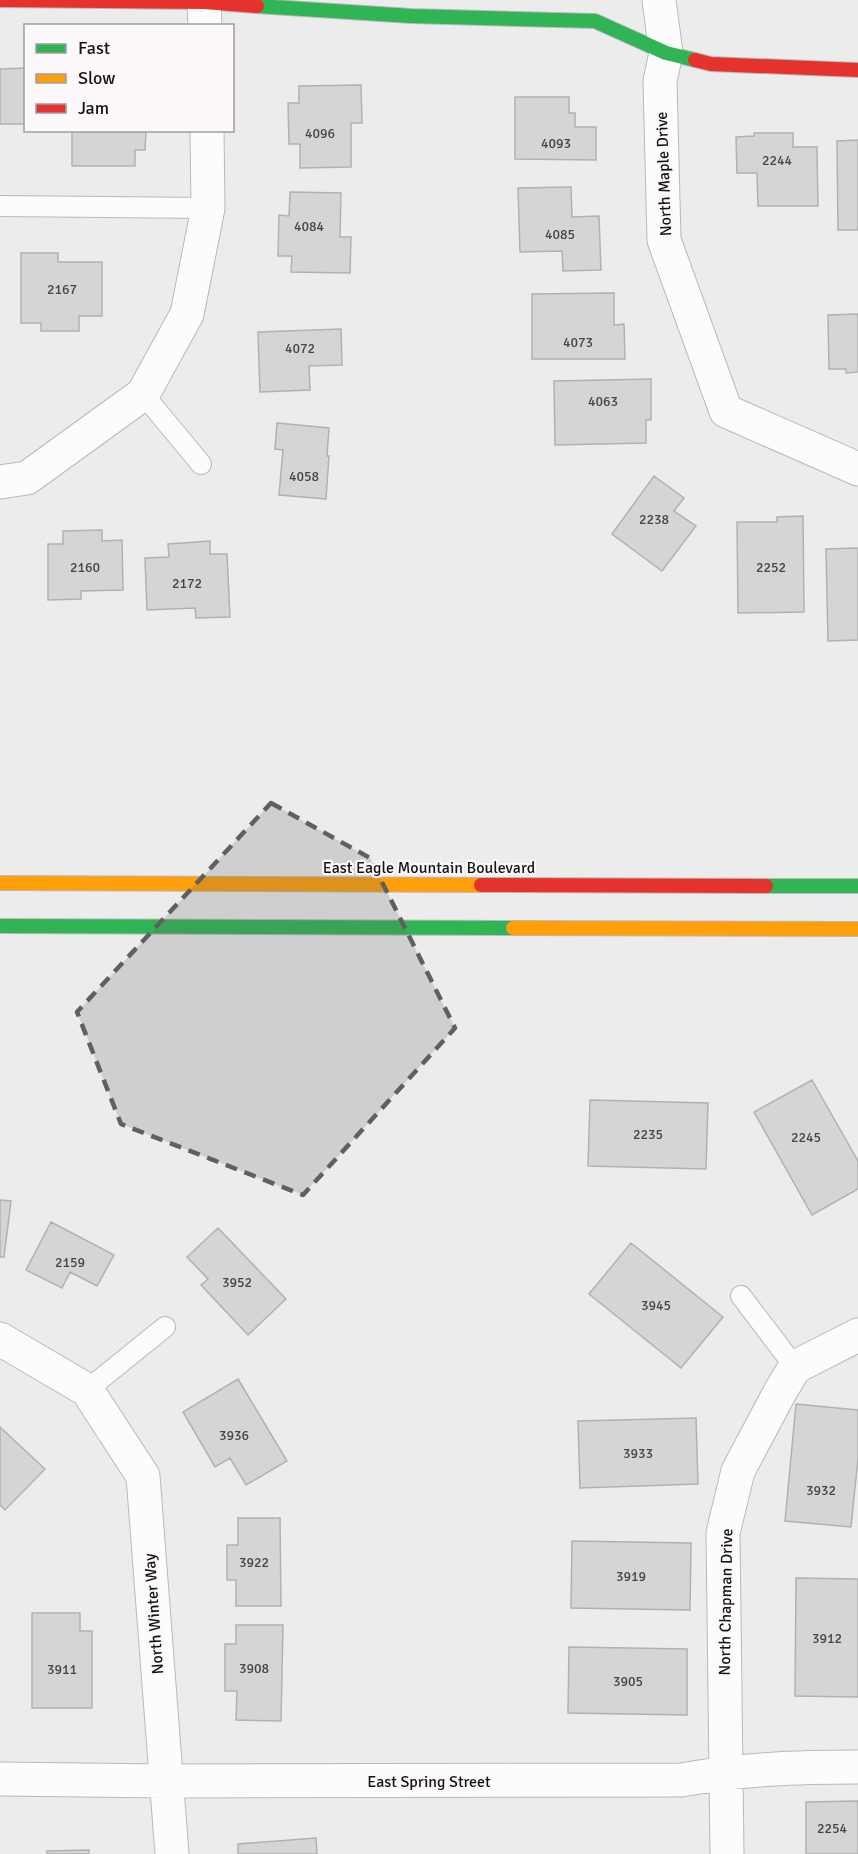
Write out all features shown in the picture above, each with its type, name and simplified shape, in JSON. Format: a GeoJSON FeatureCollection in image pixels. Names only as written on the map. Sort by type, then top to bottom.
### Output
{"type":"FeatureCollection","features":[{"type":"Feature","properties":{"kind":"street"},"geometry":{"type":"LineString","coordinates":[[0,0],[595,21],[666,53],[711,64],[858,70]]}},
{"type":"Feature","properties":{"kind":"street","name":"North Maple Drive"},"geometry":{"type":"LineString","coordinates":[[659,0],[666,53],[660,81],[664,240],[726,411],[858,469]]}},
{"type":"Feature","properties":{"kind":"street"},"geometry":{"type":"LineString","coordinates":[[0,482],[27,478],[143,394],[187,314],[208,208],[207,132]]}},
{"type":"Feature","properties":{"kind":"street","name":"East Eagle Mountain Boulevard"},"geometry":{"type":"LineString","coordinates":[[0,883],[858,885]]}},
{"type":"Feature","properties":{"kind":"street"},"geometry":{"type":"LineString","coordinates":[[0,926],[858,929]]}},
{"type":"Feature","properties":{"kind":"street"},"geometry":{"type":"LineString","coordinates":[[795,1366],[858,1335]]}},
{"type":"Feature","properties":{"kind":"street"},"geometry":{"type":"LineString","coordinates":[[0,1339],[87,1390]]}},
{"type":"Feature","properties":{"kind":"street","name":"North Chapman Drive"},"geometry":{"type":"LineString","coordinates":[[727,1854],[723,1533],[738,1471],[795,1366]]}},
{"type":"Feature","properties":{"kind":"street","name":"North Winter Way"},"geometry":{"type":"LineString","coordinates":[[87,1390],[143,1476],[172,1854]]}},
{"type":"Feature","properties":{"kind":"street","name":"East Spring Street"},"geometry":{"type":"LineString","coordinates":[[0,1779],[681,1780],[725,1772],[782,1767],[858,1767]]}},
{"type":"Feature","properties":{"kind":"lane"},"geometry":{"type":"LineString","coordinates":[[0,206],[208,208]]}},
{"type":"Feature","properties":{"kind":"lane"},"geometry":{"type":"LineString","coordinates":[[143,394],[201,464]]}},
{"type":"Feature","properties":{"kind":"lane"},"geometry":{"type":"LineString","coordinates":[[741,1296],[795,1366]]}},
{"type":"Feature","properties":{"kind":"lane"},"geometry":{"type":"LineString","coordinates":[[87,1390],[165,1327]]}},
{"type":"Feature","properties":{"kind":"highlighted area"},"geometry":{"type":"Polygon","coordinates":[[[271,803],[370,858],[455,1028],[303,1195],[121,1124],[77,1012],[271,803]]]}},
{"type":"Feature","properties":{"kind":"building"},"geometry":{"type":"Polygon","coordinates":[[[24,68],[24,124],[0,124],[0,69],[24,68]]]}},
{"type":"Feature","properties":{"kind":"building"},"geometry":{"type":"Polygon","coordinates":[[[361,85],[362,123],[351,123],[351,167],[300,168],[300,144],[289,144],[288,103],[299,103],[299,86],[361,85]]]}},
{"type":"Feature","properties":{"kind":"building"},"geometry":{"type":"Polygon","coordinates":[[[515,97],[569,97],[569,113],[575,113],[575,127],[596,127],[596,160],[515,159],[515,97]]]}},
{"type":"Feature","properties":{"kind":"building"},"geometry":{"type":"Polygon","coordinates":[[[72,132],[146,132],[145,150],[135,150],[135,166],[72,166],[72,132]]]}},
{"type":"Feature","properties":{"kind":"building"},"geometry":{"type":"Polygon","coordinates":[[[754,133],[793,133],[793,147],[817,147],[818,206],[758,206],[757,173],[737,173],[736,137],[754,136],[754,133]]]}},
{"type":"Feature","properties":{"kind":"building"},"geometry":{"type":"Polygon","coordinates":[[[858,140],[858,230],[838,230],[837,141],[858,140]]]}},
{"type":"Feature","properties":{"kind":"building"},"geometry":{"type":"Polygon","coordinates":[[[571,187],[572,217],[599,216],[601,270],[563,271],[562,251],[520,252],[518,188],[571,187]]]}},
{"type":"Feature","properties":{"kind":"building"},"geometry":{"type":"Polygon","coordinates":[[[290,192],[341,193],[340,237],[351,237],[350,273],[291,272],[292,256],[278,256],[279,215],[289,216],[290,192]]]}},
{"type":"Feature","properties":{"kind":"building"},"geometry":{"type":"Polygon","coordinates":[[[21,253],[58,253],[58,262],[102,262],[102,316],[79,316],[79,331],[41,331],[41,323],[21,323],[21,253]]]}},
{"type":"Feature","properties":{"kind":"building"},"geometry":{"type":"Polygon","coordinates":[[[614,293],[614,325],[624,324],[625,359],[532,359],[532,294],[614,293]]]}},
{"type":"Feature","properties":{"kind":"building"},"geometry":{"type":"Polygon","coordinates":[[[858,314],[858,372],[846,373],[846,369],[829,369],[828,315],[858,314]]]}},
{"type":"Feature","properties":{"kind":"building"},"geometry":{"type":"Polygon","coordinates":[[[341,329],[342,365],[309,366],[310,390],[260,392],[258,332],[341,329]]]}},
{"type":"Feature","properties":{"kind":"building"},"geometry":{"type":"Polygon","coordinates":[[[651,379],[651,420],[646,420],[646,443],[555,445],[554,381],[651,379]]]}},
{"type":"Feature","properties":{"kind":"building"},"geometry":{"type":"Polygon","coordinates":[[[277,423],[329,428],[326,499],[279,495],[283,450],[275,449],[277,423]]]}},
{"type":"Feature","properties":{"kind":"building"},"geometry":{"type":"Polygon","coordinates":[[[654,476],[684,498],[674,511],[696,526],[662,571],[612,534],[654,476]]]}},
{"type":"Feature","properties":{"kind":"building"},"geometry":{"type":"Polygon","coordinates":[[[803,516],[804,612],[738,613],[737,522],[777,522],[777,517],[803,516]]]}},
{"type":"Feature","properties":{"kind":"building"},"geometry":{"type":"Polygon","coordinates":[[[102,530],[102,541],[122,540],[123,590],[81,591],[81,599],[48,600],[48,544],[63,544],[63,531],[102,530]]]}},
{"type":"Feature","properties":{"kind":"building"},"geometry":{"type":"Polygon","coordinates":[[[210,541],[210,554],[227,554],[230,617],[196,618],[195,608],[147,610],[145,558],[169,557],[168,544],[210,541]]]}},
{"type":"Feature","properties":{"kind":"building"},"geometry":{"type":"Polygon","coordinates":[[[858,548],[858,640],[828,641],[826,549],[858,548]]]}},
{"type":"Feature","properties":{"kind":"building"},"geometry":{"type":"Polygon","coordinates":[[[812,1080],[858,1161],[858,1189],[812,1215],[754,1112],[812,1080]]]}},
{"type":"Feature","properties":{"kind":"building"},"geometry":{"type":"Polygon","coordinates":[[[590,1100],[708,1103],[706,1169],[588,1166],[590,1100]]]}},
{"type":"Feature","properties":{"kind":"building"},"geometry":{"type":"Polygon","coordinates":[[[0,1200],[11,1201],[4,1257],[0,1257],[0,1200]]]}},
{"type":"Feature","properties":{"kind":"building"},"geometry":{"type":"Polygon","coordinates":[[[51,1222],[114,1255],[97,1286],[70,1272],[62,1288],[26,1270],[51,1222]]]}},
{"type":"Feature","properties":{"kind":"building"},"geometry":{"type":"Polygon","coordinates":[[[218,1228],[286,1299],[248,1335],[201,1285],[208,1279],[187,1257],[218,1228]]]}},
{"type":"Feature","properties":{"kind":"building"},"geometry":{"type":"Polygon","coordinates":[[[631,1243],[723,1317],[681,1368],[589,1294],[631,1243]]]}},
{"type":"Feature","properties":{"kind":"building"},"geometry":{"type":"Polygon","coordinates":[[[238,1379],[287,1461],[246,1485],[230,1458],[215,1467],[183,1412],[238,1379]]]}},
{"type":"Feature","properties":{"kind":"building"},"geometry":{"type":"Polygon","coordinates":[[[796,1404],[858,1410],[858,1458],[851,1527],[785,1521],[796,1404]]]}},
{"type":"Feature","properties":{"kind":"building"},"geometry":{"type":"Polygon","coordinates":[[[696,1418],[698,1484],[580,1488],[578,1421],[696,1418]]]}},
{"type":"Feature","properties":{"kind":"building"},"geometry":{"type":"Polygon","coordinates":[[[0,1427],[45,1469],[5,1510],[0,1505],[0,1427]]]}},
{"type":"Feature","properties":{"kind":"building"},"geometry":{"type":"Polygon","coordinates":[[[238,1518],[280,1518],[281,1606],[236,1606],[236,1580],[227,1580],[227,1545],[238,1545],[238,1518]]]}},
{"type":"Feature","properties":{"kind":"building"},"geometry":{"type":"Polygon","coordinates":[[[572,1541],[691,1543],[690,1610],[571,1608],[572,1541]]]}},
{"type":"Feature","properties":{"kind":"building"},"geometry":{"type":"Polygon","coordinates":[[[796,1578],[858,1579],[858,1697],[795,1696],[796,1578]]]}},
{"type":"Feature","properties":{"kind":"building"},"geometry":{"type":"Polygon","coordinates":[[[32,1613],[80,1613],[80,1631],[92,1631],[92,1708],[32,1708],[32,1613]]]}},
{"type":"Feature","properties":{"kind":"building"},"geometry":{"type":"Polygon","coordinates":[[[236,1625],[283,1625],[281,1721],[236,1720],[237,1691],[225,1691],[225,1644],[236,1644],[236,1625]]]}},
{"type":"Feature","properties":{"kind":"building"},"geometry":{"type":"Polygon","coordinates":[[[569,1647],[687,1649],[687,1715],[568,1713],[569,1647]]]}},
{"type":"Feature","properties":{"kind":"building"},"geometry":{"type":"Polygon","coordinates":[[[858,1801],[858,1854],[806,1854],[806,1802],[858,1801]]]}},
{"type":"Feature","properties":{"kind":"building"},"geometry":{"type":"Polygon","coordinates":[[[316,1838],[317,1854],[238,1854],[238,1844],[316,1838]]]}},
{"type":"Feature","properties":{"kind":"building"},"geometry":{"type":"Polygon","coordinates":[[[89,1850],[89,1854],[47,1854],[47,1851],[89,1850]]]}},
{"type":"Feature","properties":{"kind":"traffic: fast"},"geometry":{"type":"LineString","coordinates":[[257,6],[411,16],[595,21],[666,53],[695,60]]}},
{"type":"Feature","properties":{"kind":"traffic: fast"},"geometry":{"type":"LineString","coordinates":[[766,886],[858,886]]}},
{"type":"Feature","properties":{"kind":"traffic: fast"},"geometry":{"type":"LineString","coordinates":[[0,926],[513,928]]}},
{"type":"Feature","properties":{"kind":"traffic: slow"},"geometry":{"type":"LineString","coordinates":[[0,883],[481,885]]}},
{"type":"Feature","properties":{"kind":"traffic: slow"},"geometry":{"type":"LineString","coordinates":[[513,928],[858,929]]}},
{"type":"Feature","properties":{"kind":"traffic: jam"},"geometry":{"type":"LineString","coordinates":[[0,0],[204,2],[257,6]]}},
{"type":"Feature","properties":{"kind":"traffic: jam"},"geometry":{"type":"LineString","coordinates":[[695,60],[711,64],[858,70]]}},
{"type":"Feature","properties":{"kind":"traffic: jam"},"geometry":{"type":"LineString","coordinates":[[481,885],[766,886]]}}]}
